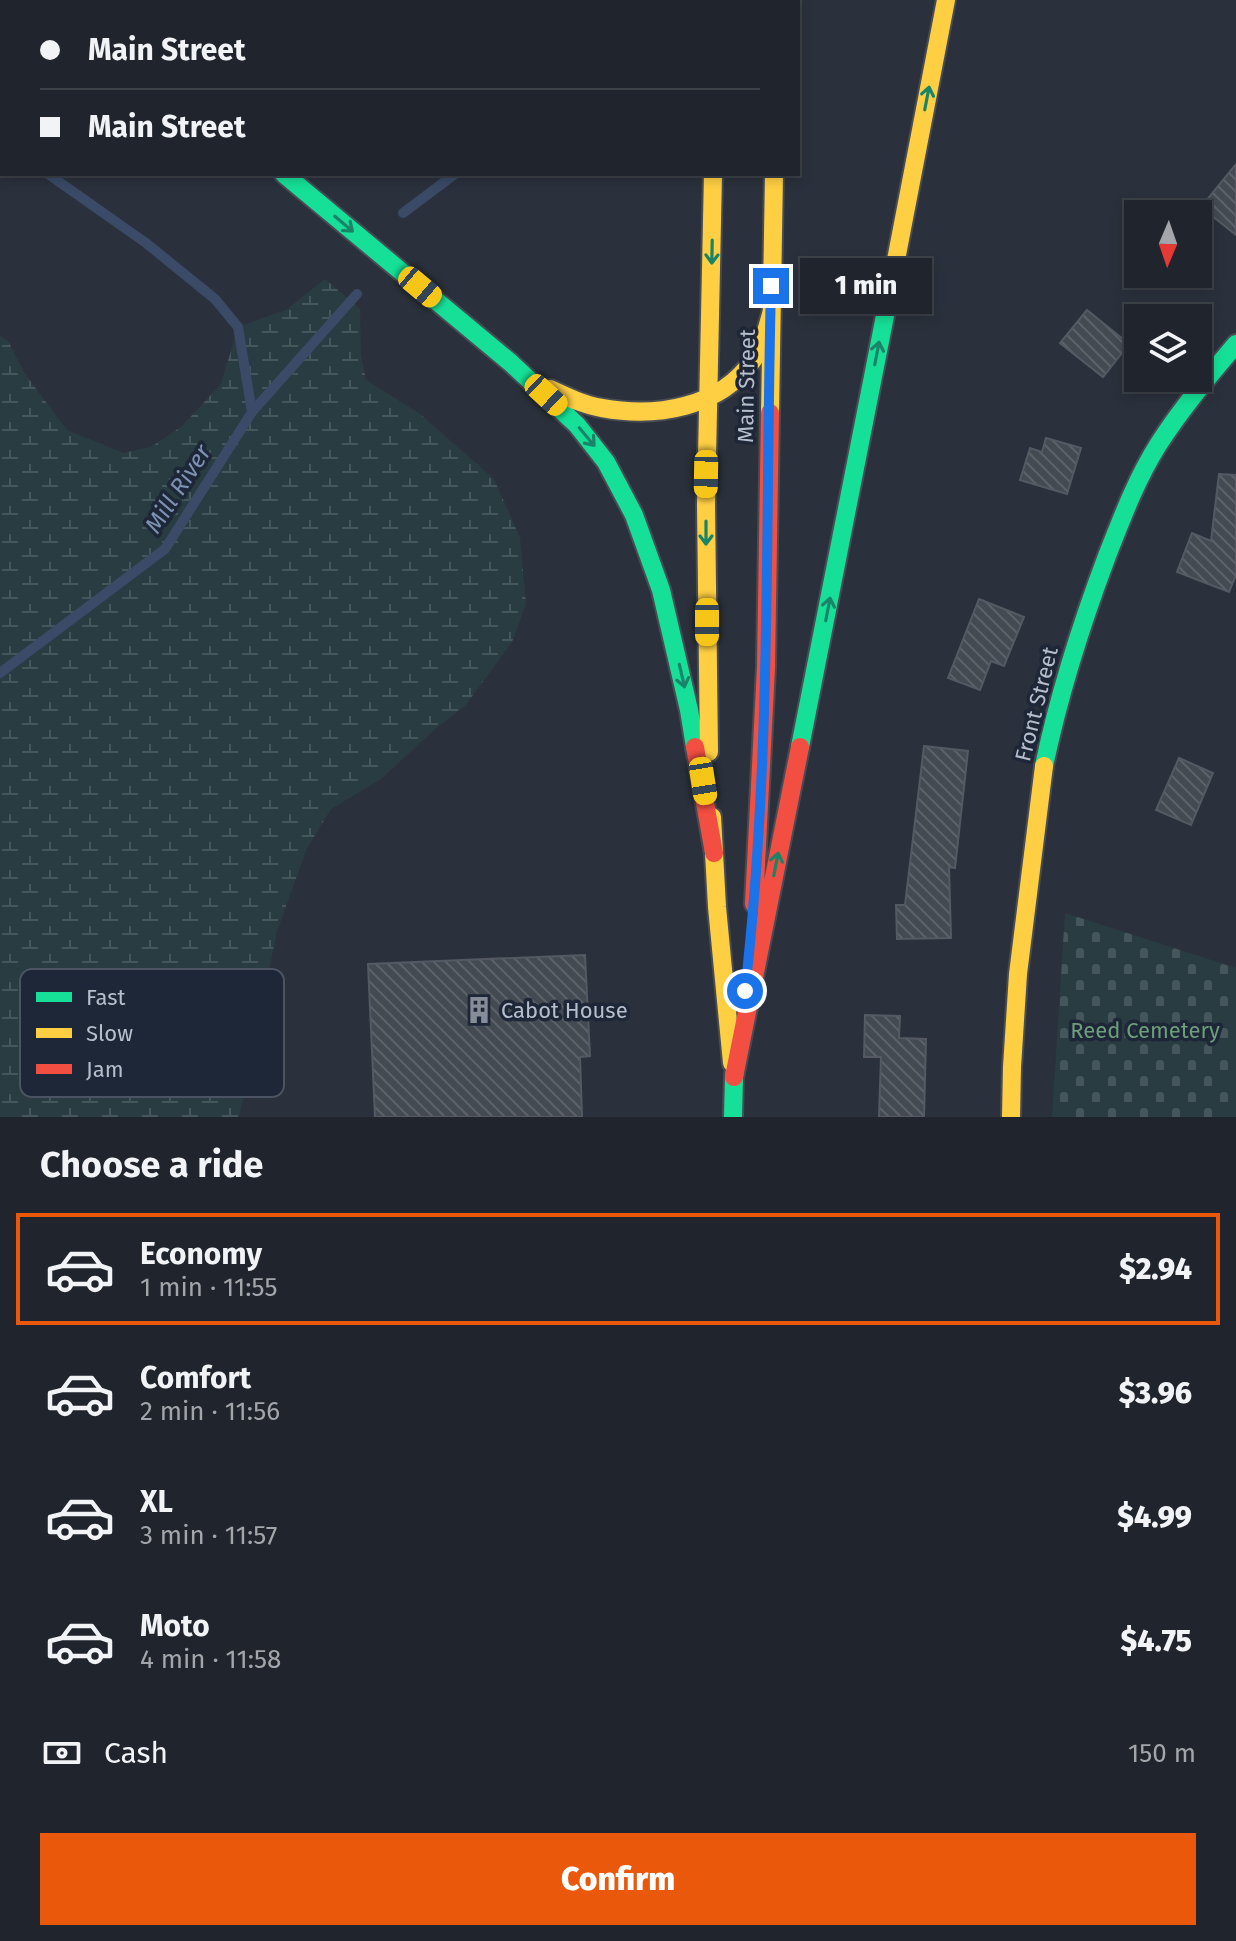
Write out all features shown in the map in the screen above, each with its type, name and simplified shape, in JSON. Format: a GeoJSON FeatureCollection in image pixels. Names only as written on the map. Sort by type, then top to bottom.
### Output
{"type":"FeatureCollection","features":[{"type":"Feature","properties":{"kind":"main road"},"geometry":{"type":"LineString","coordinates":[[734,1077],[946,0]]}},
{"type":"Feature","properties":{"kind":"main road"},"geometry":{"type":"LineString","coordinates":[[286,176],[511,363],[593,443],[634,515],[661,590],[699,758],[714,853]]}},
{"type":"Feature","properties":{"kind":"main road","name":"Main Street"},"geometry":{"type":"LineString","coordinates":[[713,176],[706,504],[707,680],[714,853],[734,1077],[733,1117]]}},
{"type":"Feature","properties":{"kind":"main road","name":"Main Street"},"geometry":{"type":"LineString","coordinates":[[734,1077],[755,903],[761,786],[766,667],[774,176]]}},
{"type":"Feature","properties":{"kind":"main road"},"geometry":{"type":"LineString","coordinates":[[511,363],[555,392],[598,408],[641,412],[687,407],[725,390],[750,364],[766,334],[771,314]]}},
{"type":"Feature","properties":{"kind":"main road","name":"Front Street"},"geometry":{"type":"LineString","coordinates":[[1011,1117],[1017,990],[1029,874],[1041,779],[1055,712],[1086,611],[1132,493],[1187,402],[1236,344]]}},
{"type":"Feature","properties":{"kind":"green space"},"geometry":{"type":"Polygon","coordinates":[[[325,279],[360,309],[361,356],[366,380],[420,414],[494,479],[520,538],[526,604],[512,642],[465,706],[381,779],[331,809],[307,848],[277,931],[269,969],[20,969],[20,1097],[243,1097],[239,1117],[0,1117],[0,336],[8,341],[25,374],[67,430],[123,453],[151,447],[181,427],[221,384],[238,327],[286,310],[325,279]]]}},
{"type":"Feature","properties":{"kind":"green space","name":"Reed Cemetery"},"geometry":{"type":"Polygon","coordinates":[[[1065,913],[1236,968],[1236,1117],[1052,1117],[1065,913]]]}},
{"type":"Feature","properties":{"kind":"building"},"geometry":{"type":"Polygon","coordinates":[[[1236,164],[1236,235],[1212,216],[1212,200],[1207,200],[1236,164]]]}},
{"type":"Feature","properties":{"kind":"building"},"geometry":{"type":"Polygon","coordinates":[[[1087,310],[1124,340],[1124,350],[1103,377],[1060,343],[1087,310]]]}},
{"type":"Feature","properties":{"kind":"building"},"geometry":{"type":"Polygon","coordinates":[[[1046,438],[1081,448],[1067,494],[1020,480],[1030,448],[1042,452],[1046,438]]]}},
{"type":"Feature","properties":{"kind":"building"},"geometry":{"type":"Polygon","coordinates":[[[1219,474],[1236,475],[1236,575],[1229,592],[1177,572],[1192,533],[1211,541],[1219,474]]]}},
{"type":"Feature","properties":{"kind":"building"},"geometry":{"type":"Polygon","coordinates":[[[979,599],[1024,617],[1004,666],[991,661],[980,690],[948,678],[979,599]]]}},
{"type":"Feature","properties":{"kind":"building"},"geometry":{"type":"Polygon","coordinates":[[[924,746],[968,751],[955,868],[949,867],[951,938],[897,939],[896,905],[905,905],[924,746]]]}},
{"type":"Feature","properties":{"kind":"building"},"geometry":{"type":"Polygon","coordinates":[[[1179,758],[1213,773],[1191,825],[1156,810],[1179,758]]]}},
{"type":"Feature","properties":{"kind":"building","name":"Cabot House"},"geometry":{"type":"Polygon","coordinates":[[[585,955],[590,1056],[580,1057],[582,1117],[375,1117],[368,964],[585,955]]]}},
{"type":"Feature","properties":{"kind":"building"},"geometry":{"type":"Polygon","coordinates":[[[865,1015],[900,1016],[899,1038],[926,1039],[924,1117],[879,1117],[881,1057],[864,1057],[865,1015]]]}},
{"type":"Feature","properties":{"kind":"waterway"},"geometry":{"type":"LineString","coordinates":[[51,176],[146,243],[215,299],[238,327],[252,412]]}},
{"type":"Feature","properties":{"kind":"waterway","name":"Mill River"},"geometry":{"type":"LineString","coordinates":[[403,213],[452,176]]}},
{"type":"Feature","properties":{"kind":"waterway","name":"Mill River"},"geometry":{"type":"LineString","coordinates":[[0,673],[165,549],[252,412],[357,294]]}},
{"type":"Feature","properties":{"kind":"traffic: fast"},"geometry":{"type":"LineString","coordinates":[[286,176],[511,363],[577,425],[606,462],[634,515],[661,590],[695,747]]}},
{"type":"Feature","properties":{"kind":"traffic: fast"},"geometry":{"type":"LineString","coordinates":[[800,747],[896,260]]}},
{"type":"Feature","properties":{"kind":"traffic: fast"},"geometry":{"type":"LineString","coordinates":[[1044,766],[1080,634],[1136,485],[1176,419],[1236,344]]}},
{"type":"Feature","properties":{"kind":"traffic: fast"},"geometry":{"type":"LineString","coordinates":[[733,1117],[739,1040]]}},
{"type":"Feature","properties":{"kind":"traffic: slow"},"geometry":{"type":"LineString","coordinates":[[896,260],[946,0]]}},
{"type":"Feature","properties":{"kind":"traffic: slow"},"geometry":{"type":"LineString","coordinates":[[709,752],[706,504],[713,176]]}},
{"type":"Feature","properties":{"kind":"traffic: slow"},"geometry":{"type":"LineString","coordinates":[[770,413],[774,176]]}},
{"type":"Feature","properties":{"kind":"traffic: slow"},"geometry":{"type":"LineString","coordinates":[[550,389],[589,405],[623,411],[685,406],[705,399],[739,376],[759,349],[771,314]]}},
{"type":"Feature","properties":{"kind":"traffic: slow"},"geometry":{"type":"LineString","coordinates":[[1011,1117],[1018,974],[1044,766]]}},
{"type":"Feature","properties":{"kind":"traffic: slow"},"geometry":{"type":"LineString","coordinates":[[712,817],[732,1063]]}},
{"type":"Feature","properties":{"kind":"traffic: jam"},"geometry":{"type":"LineString","coordinates":[[754,904],[766,667],[770,413]]}},
{"type":"Feature","properties":{"kind":"traffic: jam"},"geometry":{"type":"LineString","coordinates":[[695,747],[714,853]]}},
{"type":"Feature","properties":{"kind":"traffic: jam"},"geometry":{"type":"LineString","coordinates":[[734,1077],[800,747]]}},
{"type":"Feature","properties":{"kind":"place","name":"Cabot House"},"geometry":{"type":"Point","coordinates":[479,1010]}},
{"type":"Feature","properties":{"kind":"route"},"geometry":{"type":"LineString","coordinates":[[745,991],[755,903],[764,728],[771,286]]}}]}
